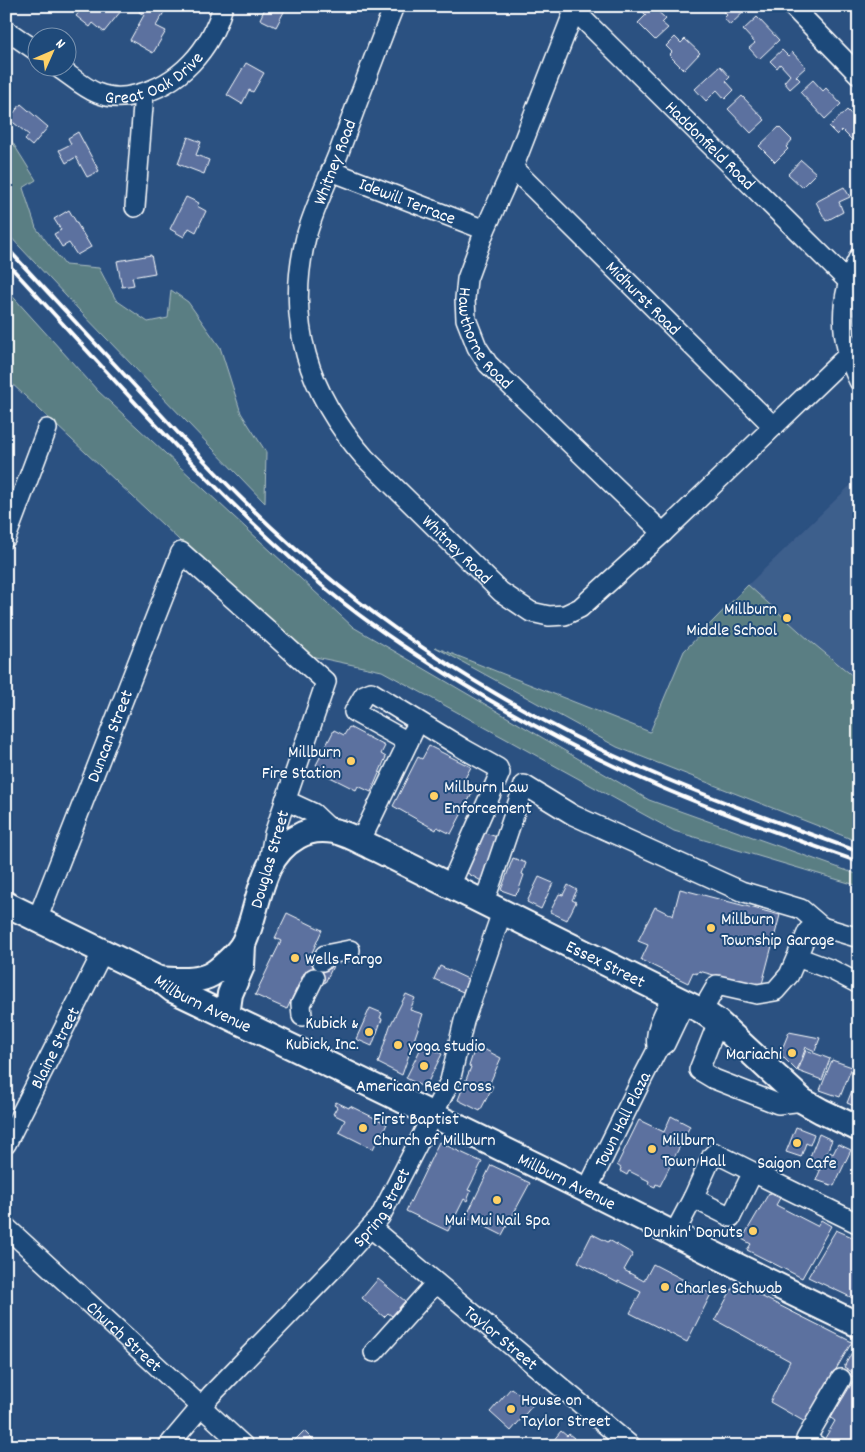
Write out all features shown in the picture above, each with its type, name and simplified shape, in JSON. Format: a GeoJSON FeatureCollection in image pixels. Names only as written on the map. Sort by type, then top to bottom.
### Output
{"type":"FeatureCollection","features":[{"type":"Feature","properties":{"kind":"main road","name":"Essex Street"},"geometry":{"type":"LineString","coordinates":[[267,872],[275,854],[290,841],[304,833],[317,830],[343,833],[695,1008],[803,1101],[859,1129]]}},
{"type":"Feature","properties":{"kind":"main road","name":"Douglas Street"},"geometry":{"type":"LineString","coordinates":[[159,979],[189,980],[209,976],[222,966],[243,944],[267,872]]}},
{"type":"Feature","properties":{"kind":"main road","name":"Millburn Avenue"},"geometry":{"type":"LineString","coordinates":[[6,904],[159,979],[173,990],[432,1114],[859,1325]]}},
{"type":"Feature","properties":{"kind":"main road"},"geometry":{"type":"LineString","coordinates":[[227,1016],[230,994],[242,966],[243,944]]}},
{"type":"Feature","properties":{"kind":"street","name":"Great Oak Drive"},"geometry":{"type":"LineString","coordinates":[[74,78],[97,93],[120,97],[144,93],[177,76],[194,61],[215,29],[223,6]]}},
{"type":"Feature","properties":{"kind":"street","name":"Whitney Road"},"geometry":{"type":"LineString","coordinates":[[394,6],[312,220],[302,259],[299,299],[301,331],[313,377],[335,420],[365,458],[501,592],[531,612],[549,616],[565,615],[580,608],[663,533],[848,355]]}},
{"type":"Feature","properties":{"kind":"street"},"geometry":{"type":"LineString","coordinates":[[792,6],[859,75]]}},
{"type":"Feature","properties":{"kind":"street","name":"Hawthorne Road"},"geometry":{"type":"LineString","coordinates":[[575,8],[513,168],[485,230],[467,279],[464,299],[466,319],[477,347],[488,364],[663,533]]}},
{"type":"Feature","properties":{"kind":"street","name":"Haddonfield Road"},"geometry":{"type":"LineString","coordinates":[[575,8],[848,281]]}},
{"type":"Feature","properties":{"kind":"street"},"geometry":{"type":"LineString","coordinates":[[6,30],[28,45]]}},
{"type":"Feature","properties":{"kind":"street"},"geometry":{"type":"LineString","coordinates":[[135,207],[144,93]]}},
{"type":"Feature","properties":{"kind":"street","name":"Midhurst Road"},"geometry":{"type":"LineString","coordinates":[[513,168],[773,426]]}},
{"type":"Feature","properties":{"kind":"street","name":"Idewill Terrace"},"geometry":{"type":"LineString","coordinates":[[331,171],[485,230]]}},
{"type":"Feature","properties":{"kind":"street"},"geometry":{"type":"LineString","coordinates":[[859,257],[848,281],[842,318],[848,355],[859,381]]}},
{"type":"Feature","properties":{"kind":"street"},"geometry":{"type":"LineString","coordinates":[[6,538],[47,429]]}},
{"type":"Feature","properties":{"kind":"street","name":"Duncan Street"},"geometry":{"type":"LineString","coordinates":[[38,920],[181,552],[326,682]]}},
{"type":"Feature","properties":{"kind":"street","name":"Douglas Street"},"geometry":{"type":"LineString","coordinates":[[267,872],[274,834],[326,682]]}},
{"type":"Feature","properties":{"kind":"street"},"geometry":{"type":"LineString","coordinates":[[408,742],[354,712],[364,695],[371,692],[498,768],[500,773],[450,886]]}},
{"type":"Feature","properties":{"kind":"street"},"geometry":{"type":"LineString","coordinates":[[360,842],[408,742],[420,722]]}},
{"type":"Feature","properties":{"kind":"street","name":"Spring Street"},"geometry":{"type":"LineString","coordinates":[[168,1446],[201,1406],[372,1228],[387,1205],[450,1081],[493,907],[489,888],[524,785],[573,815],[741,891],[801,910],[822,927]]}},
{"type":"Feature","properties":{"kind":"street","name":"Essex Street"},"geometry":{"type":"LineString","coordinates":[[285,800],[313,813],[332,831]]}},
{"type":"Feature","properties":{"kind":"street"},"geometry":{"type":"LineString","coordinates":[[803,1101],[778,1104],[714,1079],[698,1070],[695,1008],[717,985],[758,994],[776,991],[789,975],[808,931],[822,927],[859,938]]}},
{"type":"Feature","properties":{"kind":"street"},"geometry":{"type":"LineString","coordinates":[[302,1016],[301,1004],[324,955],[350,950]]}},
{"type":"Feature","properties":{"kind":"street","name":"Blaine Street"},"geometry":{"type":"LineString","coordinates":[[6,1144],[103,951]]}},
{"type":"Feature","properties":{"kind":"street"},"geometry":{"type":"LineString","coordinates":[[797,957],[832,970],[859,984]]}},
{"type":"Feature","properties":{"kind":"street","name":"Town Hall Plaza"},"geometry":{"type":"LineString","coordinates":[[587,1190],[658,1050],[695,1008]]}},
{"type":"Feature","properties":{"kind":"street"},"geometry":{"type":"LineString","coordinates":[[674,1234],[715,1153],[859,1224]]}},
{"type":"Feature","properties":{"kind":"street"},"geometry":{"type":"LineString","coordinates":[[693,1198],[731,1217],[753,1172]]}},
{"type":"Feature","properties":{"kind":"street","name":"Church Street"},"geometry":{"type":"LineString","coordinates":[[6,1227],[244,1446]]}},
{"type":"Feature","properties":{"kind":"street","name":"Taylor Street"},"geometry":{"type":"LineString","coordinates":[[372,1228],[631,1446]]}},
{"type":"Feature","properties":{"kind":"street"},"geometry":{"type":"LineString","coordinates":[[374,1352],[436,1283]]}},
{"type":"Feature","properties":{"kind":"street"},"geometry":{"type":"LineString","coordinates":[[817,1446],[806,1439],[841,1379]]}},
{"type":"Feature","properties":{"kind":"shaded area","name":"Millburn Middle School"},"geometry":{"type":"Polygon","coordinates":[[[859,477],[859,780],[684,651],[748,585],[859,477]]]}},
{"type":"Feature","properties":{"kind":"green space"},"geometry":{"type":"Polygon","coordinates":[[[6,132],[36,180],[23,188],[36,228],[65,265],[99,268],[116,300],[148,322],[168,318],[171,290],[188,302],[220,347],[241,413],[266,452],[265,503],[6,232],[6,132]]]}},
{"type":"Feature","properties":{"kind":"green space"},"geometry":{"type":"Polygon","coordinates":[[[6,289],[98,391],[353,627],[649,800],[859,875],[859,886],[674,831],[382,671],[301,654],[9,381],[6,385],[6,289]]]}},
{"type":"Feature","properties":{"kind":"green space"},"geometry":{"type":"Polygon","coordinates":[[[748,585],[809,640],[859,681],[859,842],[617,747],[435,647],[650,732],[684,651],[748,585]]]}},
{"type":"Feature","properties":{"kind":"building"},"geometry":{"type":"Polygon","coordinates":[[[84,6],[115,6],[121,11],[104,32],[93,23],[90,27],[76,16],[84,6]]]}},
{"type":"Feature","properties":{"kind":"building"},"geometry":{"type":"Polygon","coordinates":[[[142,6],[154,6],[164,12],[156,26],[166,31],[153,53],[130,40],[144,15],[139,12],[142,6]]]}},
{"type":"Feature","properties":{"kind":"building"},"geometry":{"type":"Polygon","coordinates":[[[266,6],[287,6],[276,27],[260,19],[266,6]]]}},
{"type":"Feature","properties":{"kind":"building"},"geometry":{"type":"Polygon","coordinates":[[[643,6],[652,6],[666,19],[662,23],[668,28],[655,40],[638,23],[646,15],[640,9],[643,6]]]}},
{"type":"Feature","properties":{"kind":"building"},"geometry":{"type":"Polygon","coordinates":[[[719,6],[744,6],[747,9],[730,25],[724,18],[727,15],[719,6]]]}},
{"type":"Feature","properties":{"kind":"building"},"geometry":{"type":"Polygon","coordinates":[[[757,17],[779,40],[759,59],[749,48],[755,43],[743,30],[757,17]]]}},
{"type":"Feature","properties":{"kind":"building"},"geometry":{"type":"Polygon","coordinates":[[[675,37],[681,43],[685,39],[700,53],[684,70],[669,55],[672,52],[666,46],[675,37]]]}},
{"type":"Feature","properties":{"kind":"building"},"geometry":{"type":"Polygon","coordinates":[[[782,50],[788,56],[792,52],[806,67],[796,76],[800,80],[790,89],[784,82],[790,75],[780,64],[777,68],[770,61],[782,50]]]}},
{"type":"Feature","properties":{"kind":"building"},"geometry":{"type":"Polygon","coordinates":[[[246,63],[264,73],[253,92],[249,90],[242,104],[227,95],[246,63]]]}},
{"type":"Feature","properties":{"kind":"building"},"geometry":{"type":"Polygon","coordinates":[[[720,66],[730,77],[726,81],[734,90],[725,99],[717,90],[706,101],[695,89],[720,66]]]}},
{"type":"Feature","properties":{"kind":"building"},"geometry":{"type":"Polygon","coordinates":[[[813,80],[823,91],[826,88],[841,104],[825,119],[800,92],[813,80]]]}},
{"type":"Feature","properties":{"kind":"building"},"geometry":{"type":"Polygon","coordinates":[[[742,96],[765,120],[751,133],[728,109],[742,96]]]}},
{"type":"Feature","properties":{"kind":"building"},"geometry":{"type":"Polygon","coordinates":[[[21,104],[48,127],[32,146],[25,140],[29,135],[9,119],[21,104]]]}},
{"type":"Feature","properties":{"kind":"building"},"geometry":{"type":"Polygon","coordinates":[[[847,110],[859,122],[859,136],[853,141],[842,130],[837,135],[829,127],[847,110]]]}},
{"type":"Feature","properties":{"kind":"building"},"geometry":{"type":"Polygon","coordinates":[[[779,127],[792,140],[786,147],[788,149],[775,162],[759,146],[779,127]]]}},
{"type":"Feature","properties":{"kind":"building"},"geometry":{"type":"Polygon","coordinates":[[[78,132],[99,171],[87,177],[76,157],[66,163],[59,150],[71,144],[68,138],[78,132]]]}},
{"type":"Feature","properties":{"kind":"building"},"geometry":{"type":"Polygon","coordinates":[[[188,137],[201,142],[196,155],[209,160],[204,174],[178,164],[188,137]]]}},
{"type":"Feature","properties":{"kind":"building"},"geometry":{"type":"Polygon","coordinates":[[[801,160],[816,173],[802,187],[788,174],[801,160]]]}},
{"type":"Feature","properties":{"kind":"building"},"geometry":{"type":"Polygon","coordinates":[[[844,187],[850,197],[839,202],[843,212],[826,221],[816,202],[844,187]]]}},
{"type":"Feature","properties":{"kind":"building"},"geometry":{"type":"Polygon","coordinates":[[[186,197],[199,203],[197,206],[206,211],[196,232],[189,228],[184,237],[170,229],[186,197]]]}},
{"type":"Feature","properties":{"kind":"building"},"geometry":{"type":"Polygon","coordinates":[[[69,210],[91,247],[77,255],[69,243],[62,247],[54,234],[61,230],[54,219],[69,210]]]}},
{"type":"Feature","properties":{"kind":"building"},"geometry":{"type":"Polygon","coordinates":[[[151,255],[155,273],[132,277],[134,285],[122,287],[117,261],[151,255]]]}},
{"type":"Feature","properties":{"kind":"building","name":"Millburn Fire Station"},"geometry":{"type":"Polygon","coordinates":[[[349,727],[385,746],[381,754],[386,757],[371,792],[358,786],[356,790],[328,776],[330,772],[316,765],[334,730],[344,735],[349,727]]]}},
{"type":"Feature","properties":{"kind":"building","name":"Millburn Law Enforcement"},"geometry":{"type":"Polygon","coordinates":[[[429,746],[471,767],[464,780],[476,786],[451,834],[437,827],[436,830],[393,806],[418,757],[422,759],[429,746]]]}},
{"type":"Feature","properties":{"kind":"building"},"geometry":{"type":"Polygon","coordinates":[[[482,832],[500,838],[485,883],[467,873],[482,832]]]}},
{"type":"Feature","properties":{"kind":"building"},"geometry":{"type":"Polygon","coordinates":[[[513,858],[526,863],[522,874],[524,875],[518,892],[515,895],[501,890],[513,858]]]}},
{"type":"Feature","properties":{"kind":"building"},"geometry":{"type":"Polygon","coordinates":[[[539,877],[553,883],[541,909],[527,902],[539,877]]]}},
{"type":"Feature","properties":{"kind":"building"},"geometry":{"type":"Polygon","coordinates":[[[568,885],[577,890],[572,900],[576,902],[567,920],[550,912],[559,894],[563,895],[568,885]]]}},
{"type":"Feature","properties":{"kind":"building","name":"Millburn Township Garage"},"geometry":{"type":"Polygon","coordinates":[[[680,889],[780,915],[761,988],[699,971],[697,974],[693,972],[688,983],[641,960],[648,945],[638,941],[655,907],[673,916],[680,889]]]}},
{"type":"Feature","properties":{"kind":"building","name":"Wells Fargo"},"geometry":{"type":"Polygon","coordinates":[[[287,913],[322,930],[311,955],[333,966],[325,983],[304,973],[287,1009],[255,995],[281,941],[275,938],[287,913]]]}},
{"type":"Feature","properties":{"kind":"building"},"geometry":{"type":"Polygon","coordinates":[[[440,966],[468,979],[463,992],[434,979],[440,966]]]}},
{"type":"Feature","properties":{"kind":"building","name":"yoga studio"},"geometry":{"type":"Polygon","coordinates":[[[406,994],[415,998],[410,1010],[423,1014],[402,1075],[378,1063],[390,1026],[406,994]]]}},
{"type":"Feature","properties":{"kind":"building","name":"Kubick & Kubick, Inc."},"geometry":{"type":"Polygon","coordinates":[[[370,1008],[382,1013],[380,1018],[382,1019],[372,1046],[356,1039],[370,1008]]]}},
{"type":"Feature","properties":{"kind":"building","name":"Mariachi"},"geometry":{"type":"Polygon","coordinates":[[[789,1032],[820,1038],[815,1051],[806,1047],[797,1071],[780,1054],[789,1032]]]}},
{"type":"Feature","properties":{"kind":"building","name":"American Red Cross"},"geometry":{"type":"Polygon","coordinates":[[[423,1044],[442,1054],[425,1088],[406,1078],[423,1044]]]}},
{"type":"Feature","properties":{"kind":"building"},"geometry":{"type":"Polygon","coordinates":[[[476,1045],[501,1058],[489,1085],[493,1086],[480,1111],[458,1100],[471,1067],[469,1066],[476,1045]]]}},
{"type":"Feature","properties":{"kind":"building"},"geometry":{"type":"Polygon","coordinates":[[[806,1050],[830,1059],[822,1080],[798,1071],[806,1050]]]}},
{"type":"Feature","properties":{"kind":"building"},"geometry":{"type":"Polygon","coordinates":[[[832,1060],[852,1067],[840,1097],[820,1090],[832,1060]]]}},
{"type":"Feature","properties":{"kind":"building"},"geometry":{"type":"Polygon","coordinates":[[[859,1073],[859,1108],[847,1103],[859,1073]]]}},
{"type":"Feature","properties":{"kind":"building","name":"First Baptist Church of Millburn"},"geometry":{"type":"Polygon","coordinates":[[[336,1102],[349,1108],[350,1106],[387,1124],[382,1134],[387,1136],[383,1144],[377,1141],[373,1149],[339,1132],[345,1120],[333,1114],[337,1107],[334,1105],[336,1102]]]}},
{"type":"Feature","properties":{"kind":"building","name":"Millburn Town Hall"},"geometry":{"type":"Polygon","coordinates":[[[671,1116],[690,1126],[660,1186],[656,1184],[655,1187],[648,1184],[649,1181],[629,1171],[627,1175],[620,1171],[621,1168],[617,1165],[639,1120],[664,1132],[671,1116]]]}},
{"type":"Feature","properties":{"kind":"building"},"geometry":{"type":"Polygon","coordinates":[[[796,1127],[814,1134],[810,1145],[806,1143],[801,1157],[786,1152],[796,1127]]]}},
{"type":"Feature","properties":{"kind":"building"},"geometry":{"type":"Polygon","coordinates":[[[819,1134],[832,1140],[819,1170],[807,1164],[819,1134]]]}},
{"type":"Feature","properties":{"kind":"building"},"geometry":{"type":"Polygon","coordinates":[[[439,1142],[482,1162],[468,1190],[471,1191],[467,1201],[464,1199],[448,1231],[406,1211],[439,1142]]]}},
{"type":"Feature","properties":{"kind":"building"},"geometry":{"type":"Polygon","coordinates":[[[838,1144],[851,1150],[834,1186],[816,1180],[830,1152],[833,1154],[838,1144]]]}},
{"type":"Feature","properties":{"kind":"building","name":"Mui Mui Nail Spa"},"geometry":{"type":"Polygon","coordinates":[[[491,1165],[530,1183],[502,1235],[466,1217],[491,1165]]]}},
{"type":"Feature","properties":{"kind":"building"},"geometry":{"type":"Polygon","coordinates":[[[769,1193],[780,1198],[776,1205],[817,1226],[821,1220],[831,1226],[802,1278],[747,1250],[751,1244],[742,1239],[769,1193]]]}},
{"type":"Feature","properties":{"kind":"building"},"geometry":{"type":"Polygon","coordinates":[[[836,1230],[859,1240],[859,1301],[808,1277],[836,1230]]]}},
{"type":"Feature","properties":{"kind":"building","name":"Charles Schwab"},"geometry":{"type":"Polygon","coordinates":[[[592,1234],[608,1242],[609,1240],[633,1254],[624,1270],[644,1281],[653,1264],[711,1294],[687,1342],[630,1313],[641,1292],[618,1281],[618,1283],[578,1262],[592,1234]]]}},
{"type":"Feature","properties":{"kind":"building"},"geometry":{"type":"Polygon","coordinates":[[[378,1279],[405,1301],[392,1316],[388,1313],[384,1317],[362,1298],[378,1279]]]}},
{"type":"Feature","properties":{"kind":"building"},"geometry":{"type":"Polygon","coordinates":[[[735,1283],[852,1342],[805,1422],[770,1402],[790,1361],[715,1320],[735,1283]]]}},
{"type":"Feature","properties":{"kind":"building"},"geometry":{"type":"Polygon","coordinates":[[[857,1343],[859,1344],[859,1446],[823,1446],[821,1445],[835,1421],[831,1418],[855,1378],[850,1375],[852,1372],[844,1367],[857,1343]]]}},
{"type":"Feature","properties":{"kind":"building","name":"House on Taylor Street"},"geometry":{"type":"Polygon","coordinates":[[[511,1388],[533,1405],[511,1431],[490,1412],[511,1388]]]}},
{"type":"Feature","properties":{"kind":"building"},"geometry":{"type":"Polygon","coordinates":[[[304,1431],[316,1443],[313,1446],[289,1446],[304,1431]]]}},
{"type":"Feature","properties":{"kind":"building"},"geometry":{"type":"Polygon","coordinates":[[[561,1431],[567,1436],[569,1434],[574,1438],[573,1440],[579,1446],[549,1446],[561,1431]]]}},
{"type":"Feature","properties":{"kind":"building"},"geometry":{"type":"Polygon","coordinates":[[[755,1440],[762,1446],[751,1446],[755,1440]]]}},
{"type":"Feature","properties":{"kind":"railway"},"geometry":{"type":"LineString","coordinates":[[6,247],[190,446],[238,495],[287,542],[376,615],[454,668],[537,717],[579,739],[712,798],[859,852]]}},
{"type":"Feature","properties":{"kind":"railway"},"geometry":{"type":"LineString","coordinates":[[6,262],[204,475],[287,555],[331,593],[375,627],[478,693],[554,736],[607,763],[709,807],[859,862]]}},
{"type":"Feature","properties":{"kind":"place","name":"Millburn Middle School"},"geometry":{"type":"Point","coordinates":[787,618]}},
{"type":"Feature","properties":{"kind":"place","name":"Millburn Fire Station"},"geometry":{"type":"Point","coordinates":[351,761]}},
{"type":"Feature","properties":{"kind":"place","name":"Millburn Law Enforcement"},"geometry":{"type":"Point","coordinates":[434,796]}},
{"type":"Feature","properties":{"kind":"place","name":"Millburn Township Garage"},"geometry":{"type":"Point","coordinates":[711,928]}},
{"type":"Feature","properties":{"kind":"place","name":"Wells Fargo"},"geometry":{"type":"Point","coordinates":[295,958]}},
{"type":"Feature","properties":{"kind":"place","name":"Kubick & Kubick, Inc."},"geometry":{"type":"Point","coordinates":[369,1032]}},
{"type":"Feature","properties":{"kind":"place","name":"yoga studio"},"geometry":{"type":"Point","coordinates":[398,1045]}},
{"type":"Feature","properties":{"kind":"place","name":"Mariachi"},"geometry":{"type":"Point","coordinates":[792,1053]}},
{"type":"Feature","properties":{"kind":"place","name":"American Red Cross"},"geometry":{"type":"Point","coordinates":[424,1066]}},
{"type":"Feature","properties":{"kind":"place","name":"First Baptist Church of Millburn"},"geometry":{"type":"Point","coordinates":[363,1128]}},
{"type":"Feature","properties":{"kind":"place","name":"Saigon Cafe"},"geometry":{"type":"Point","coordinates":[797,1143]}},
{"type":"Feature","properties":{"kind":"place","name":"Millburn Town Hall"},"geometry":{"type":"Point","coordinates":[652,1149]}},
{"type":"Feature","properties":{"kind":"place","name":"Mui Mui Nail Spa"},"geometry":{"type":"Point","coordinates":[497,1200]}},
{"type":"Feature","properties":{"kind":"place","name":"Dunkin' Donuts"},"geometry":{"type":"Point","coordinates":[753,1231]}},
{"type":"Feature","properties":{"kind":"place","name":"Charles Schwab"},"geometry":{"type":"Point","coordinates":[665,1287]}},
{"type":"Feature","properties":{"kind":"place","name":"House on Taylor Street"},"geometry":{"type":"Point","coordinates":[511,1409]}}]}
